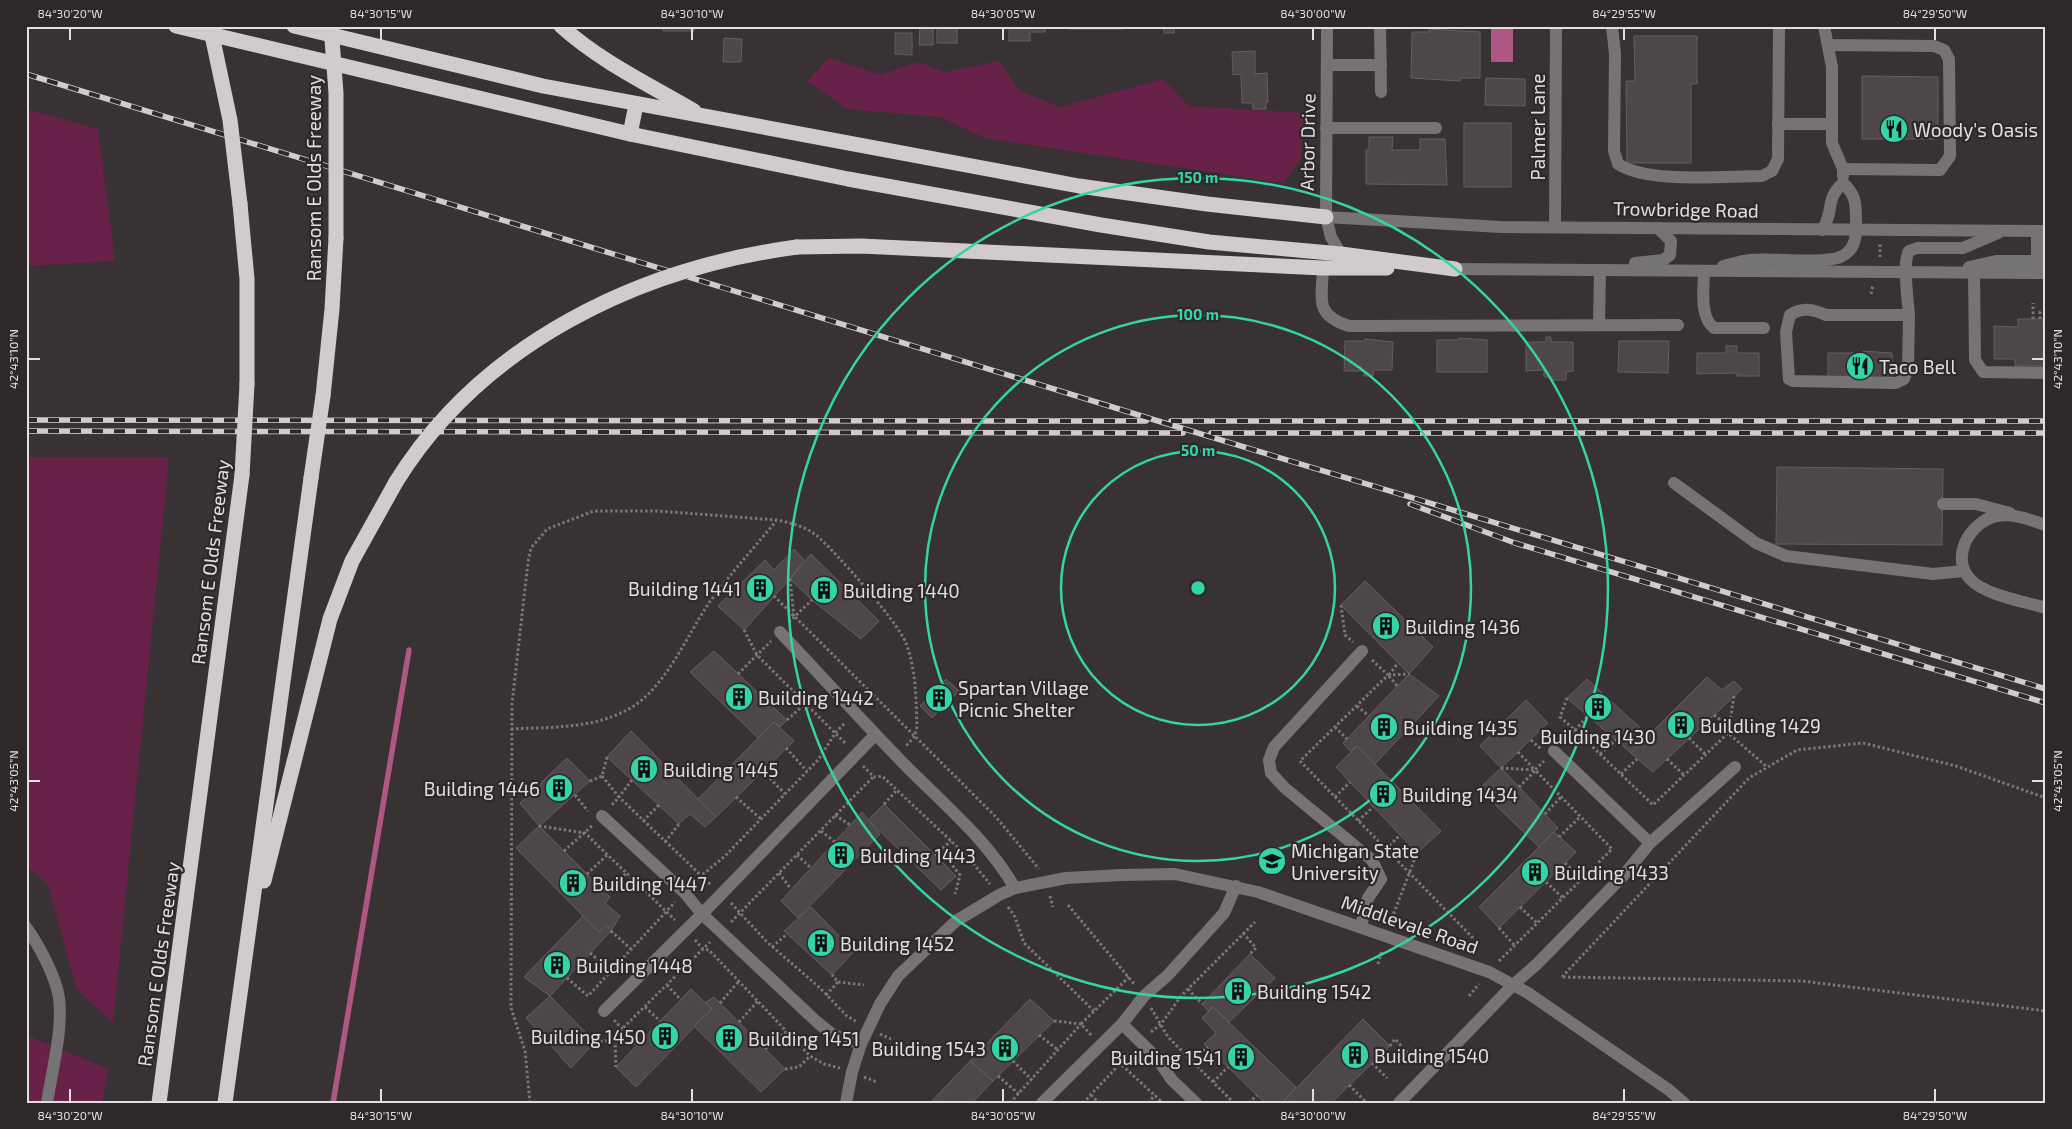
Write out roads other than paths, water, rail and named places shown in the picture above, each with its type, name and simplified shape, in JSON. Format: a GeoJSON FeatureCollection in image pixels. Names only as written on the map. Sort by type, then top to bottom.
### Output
{"type":"FeatureCollection","features":[{"type":"Feature","properties":{"kind":"highway"},"geometry":{"type":"LineString","coordinates":[[176,26],[630,134],[848,179],[1101,225],[1209,242],[1341,254],[1455,269]]}},
{"type":"Feature","properties":{"kind":"highway","name":"Ransom E Olds Freeway"},"geometry":{"type":"LineString","coordinates":[[159,1103],[242,474],[247,384],[247,279],[240,204],[230,120],[210,26]]}},
{"type":"Feature","properties":{"kind":"highway"},"geometry":{"type":"LineString","coordinates":[[294,26],[381,49],[636,104],[1079,186],[1207,204],[1326,216]]}},
{"type":"Feature","properties":{"kind":"highway"},"geometry":{"type":"LineString","coordinates":[[331,26],[381,49]]}},
{"type":"Feature","properties":{"kind":"highway","name":"Ransom E Olds Freeway"},"geometry":{"type":"LineString","coordinates":[[225,1103],[311,478],[332,309],[336,238],[336,102],[331,26]]}},
{"type":"Feature","properties":{"kind":"highway"},"geometry":{"type":"LineString","coordinates":[[561,26],[594,53],[625,73],[702,116]]}},
{"type":"Feature","properties":{"kind":"highway"},"geometry":{"type":"LineString","coordinates":[[630,134],[636,104]]}},
{"type":"Feature","properties":{"kind":"highway"},"geometry":{"type":"LineString","coordinates":[[244,958],[330,619],[352,561],[396,482],[421,447],[460,403],[511,359],[556,328],[629,290],[681,271],[735,257],[797,247],[861,246],[1322,268],[1455,269]]}},
{"type":"Feature","properties":{"kind":"street","name":"Arbor Drive"},"geometry":{"type":"LineString","coordinates":[[1327,26],[1326,216],[1331,237],[1341,254]]}},
{"type":"Feature","properties":{"kind":"street"},"geometry":{"type":"LineString","coordinates":[[1380,26],[1381,92]]}},
{"type":"Feature","properties":{"kind":"street","name":"Palmer Lane"},"geometry":{"type":"LineString","coordinates":[[1555,227],[1556,26]]}},
{"type":"Feature","properties":{"kind":"street"},"geometry":{"type":"LineString","coordinates":[[1612,26],[1615,54],[1614,151],[1618,164],[1630,172],[1654,176],[1762,176],[1772,171],[1778,159],[1779,26]]}},
{"type":"Feature","properties":{"kind":"street"},"geometry":{"type":"LineString","coordinates":[[1822,230],[1830,216],[1831,198],[1843,183],[1843,169],[1832,143],[1832,68],[1824,26]]}},
{"type":"Feature","properties":{"kind":"street"},"geometry":{"type":"LineString","coordinates":[[1828,45],[1934,46],[1944,50],[1949,59],[1950,156],[1940,170],[1843,169]]}},
{"type":"Feature","properties":{"kind":"street"},"geometry":{"type":"LineString","coordinates":[[1327,65],[1380,65]]}},
{"type":"Feature","properties":{"kind":"street"},"geometry":{"type":"LineString","coordinates":[[1778,124],[1832,124]]}},
{"type":"Feature","properties":{"kind":"street"},"geometry":{"type":"LineString","coordinates":[[1326,128],[1436,128]]}},
{"type":"Feature","properties":{"kind":"street"},"geometry":{"type":"LineString","coordinates":[[1704,270],[1750,260],[1836,258],[1844,255],[1852,248],[1856,231],[1856,200],[1852,191],[1843,183]]}},
{"type":"Feature","properties":{"kind":"street","name":"Trowbridge Road"},"geometry":{"type":"LineString","coordinates":[[1326,216],[1501,226],[1856,231],[2041,231]]}},
{"type":"Feature","properties":{"kind":"street"},"geometry":{"type":"LineString","coordinates":[[1568,269],[1665,259],[1671,253],[1671,241],[1658,228]]}},
{"type":"Feature","properties":{"kind":"street"},"geometry":{"type":"LineString","coordinates":[[1909,316],[1826,314],[1815,310],[1798,310],[1790,315],[1786,332],[1787,375],[1793,381],[1896,383],[1904,379],[1908,368],[1909,316],[1906,273],[1907,255],[1912,249],[1963,248],[2005,230]]}},
{"type":"Feature","properties":{"kind":"street"},"geometry":{"type":"LineString","coordinates":[[1947,273],[1996,261],[2042,262],[2041,231]]}},
{"type":"Feature","properties":{"kind":"street"},"geometry":{"type":"LineString","coordinates":[[1322,268],[1322,304],[1325,314],[1335,322],[1349,326],[1678,325]]}},
{"type":"Feature","properties":{"kind":"street"},"geometry":{"type":"LineString","coordinates":[[1455,269],[2046,273]]}},
{"type":"Feature","properties":{"kind":"street"},"geometry":{"type":"LineString","coordinates":[[1599,325],[1600,270]]}},
{"type":"Feature","properties":{"kind":"street"},"geometry":{"type":"LineString","coordinates":[[1704,270],[1705,315],[1708,324],[1714,328],[1764,328]]}},
{"type":"Feature","properties":{"kind":"street"},"geometry":{"type":"LineString","coordinates":[[1974,273],[1975,360],[1978,367],[1983,372],[2046,373]]}},
{"type":"Feature","properties":{"kind":"street"},"geometry":{"type":"LineString","coordinates":[[1674,483],[1756,543],[1786,556],[1933,574],[1963,571]]}},
{"type":"Feature","properties":{"kind":"street"},"geometry":{"type":"LineString","coordinates":[[1942,504],[1976,504],[2046,525]]}},
{"type":"Feature","properties":{"kind":"street"},"geometry":{"type":"LineString","coordinates":[[2024,518],[2008,515],[1995,516],[1975,528],[1963,548],[1963,571],[1972,582],[1986,590],[2046,608]]}},
{"type":"Feature","properties":{"kind":"street"},"geometry":{"type":"LineString","coordinates":[[780,632],[875,735],[985,846],[1002,866],[1015,888]]}},
{"type":"Feature","properties":{"kind":"street"},"geometry":{"type":"LineString","coordinates":[[1361,926],[1368,898],[1381,879],[1372,860],[1285,788],[1271,773],[1269,760],[1274,747],[1362,652]]}},
{"type":"Feature","properties":{"kind":"street"},"geometry":{"type":"LineString","coordinates":[[604,1011],[702,914],[856,757],[875,735]]}},
{"type":"Feature","properties":{"kind":"street"},"geometry":{"type":"LineString","coordinates":[[1554,751],[1650,843]]}},
{"type":"Feature","properties":{"kind":"street"},"geometry":{"type":"LineString","coordinates":[[1399,1103],[1513,985],[1537,964],[1610,890],[1650,843],[1735,767]]}},
{"type":"Feature","properties":{"kind":"street"},"geometry":{"type":"LineString","coordinates":[[596,815],[684,892],[702,914],[833,1035],[861,1044]]}},
{"type":"Feature","properties":{"kind":"street","name":"Middlevale Road"},"geometry":{"type":"LineString","coordinates":[[846,1103],[852,1072],[861,1044],[898,976],[956,921],[999,895],[1015,888],[1045,882],[1121,875],[1175,874],[1236,886],[1361,926],[1460,961],[1513,985],[1661,1084],[1684,1103]]}},
{"type":"Feature","properties":{"kind":"street"},"geometry":{"type":"LineString","coordinates":[[1042,1103],[1122,1024],[1144,996],[1168,975],[1224,912],[1236,886]]}},
{"type":"Feature","properties":{"kind":"street"},"geometry":{"type":"LineString","coordinates":[[26,927],[46,964],[59,998],[58,1031],[47,1103]]}},
{"type":"Feature","properties":{"kind":"street"},"geometry":{"type":"LineString","coordinates":[[1122,1024],[1156,1057],[1172,1080],[1196,1103]]}},
{"type":"Feature","properties":{"kind":"waterway"},"geometry":{"type":"LineString","coordinates":[[333,1103],[409,650]]}},
{"type":"Feature","properties":{"kind":"railway"},"geometry":{"type":"LineString","coordinates":[[26,74],[1158,421],[2046,689]]}},
{"type":"Feature","properties":{"kind":"railway"},"geometry":{"type":"LineString","coordinates":[[26,420],[1146,421]]}},
{"type":"Feature","properties":{"kind":"railway"},"geometry":{"type":"LineString","coordinates":[[1171,421],[2046,421]]}},
{"type":"Feature","properties":{"kind":"railway"},"geometry":{"type":"LineString","coordinates":[[26,431],[1183,433]]}},
{"type":"Feature","properties":{"kind":"railway"},"geometry":{"type":"LineString","coordinates":[[1211,433],[2046,433]]}},
{"type":"Feature","properties":{"kind":"railway"},"geometry":{"type":"LineString","coordinates":[[1410,504],[1515,543],[2046,703]]}},
{"type":"Feature","properties":{"kind":"place","name":"Woody's Oasis"},"geometry":{"type":"Point","coordinates":[1894,129]}},
{"type":"Feature","properties":{"kind":"place","name":"Taco Bell"},"geometry":{"type":"Point","coordinates":[1860,366]}},
{"type":"Feature","properties":{"kind":"place","name":"Building 1441"},"geometry":{"type":"Point","coordinates":[760,588]}},
{"type":"Feature","properties":{"kind":"place","name":"Building 1440"},"geometry":{"type":"Point","coordinates":[824,590]}},
{"type":"Feature","properties":{"kind":"place","name":"Building 1436"},"geometry":{"type":"Point","coordinates":[1386,626]}},
{"type":"Feature","properties":{"kind":"place","name":"Building 1442"},"geometry":{"type":"Point","coordinates":[739,697]}},
{"type":"Feature","properties":{"kind":"place","name":"Spartan Village Picnic Shelter"},"geometry":{"type":"Point","coordinates":[939,698]}},
{"type":"Feature","properties":{"kind":"place","name":"Building 1430"},"geometry":{"type":"Point","coordinates":[1598,707]}},
{"type":"Feature","properties":{"kind":"place","name":"Buildling 1429"},"geometry":{"type":"Point","coordinates":[1681,725]}},
{"type":"Feature","properties":{"kind":"place","name":"Building 1435"},"geometry":{"type":"Point","coordinates":[1384,727]}},
{"type":"Feature","properties":{"kind":"place","name":"Building 1445"},"geometry":{"type":"Point","coordinates":[644,769]}},
{"type":"Feature","properties":{"kind":"place","name":"Building 1446"},"geometry":{"type":"Point","coordinates":[559,788]}},
{"type":"Feature","properties":{"kind":"place","name":"Building 1434"},"geometry":{"type":"Point","coordinates":[1383,794]}},
{"type":"Feature","properties":{"kind":"place","name":"Building 1443"},"geometry":{"type":"Point","coordinates":[841,855]}},
{"type":"Feature","properties":{"kind":"place","name":"Michigan State University"},"geometry":{"type":"Point","coordinates":[1272,861]}},
{"type":"Feature","properties":{"kind":"place","name":"Building 1433"},"geometry":{"type":"Point","coordinates":[1535,872]}},
{"type":"Feature","properties":{"kind":"place","name":"Building 1447"},"geometry":{"type":"Point","coordinates":[573,883]}},
{"type":"Feature","properties":{"kind":"place","name":"Building 1452"},"geometry":{"type":"Point","coordinates":[821,943]}},
{"type":"Feature","properties":{"kind":"place","name":"Building 1448"},"geometry":{"type":"Point","coordinates":[557,965]}},
{"type":"Feature","properties":{"kind":"place","name":"Building 1542"},"geometry":{"type":"Point","coordinates":[1238,991]}},
{"type":"Feature","properties":{"kind":"place","name":"Building 1450"},"geometry":{"type":"Point","coordinates":[665,1036]}},
{"type":"Feature","properties":{"kind":"place","name":"Building 1451"},"geometry":{"type":"Point","coordinates":[729,1038]}},
{"type":"Feature","properties":{"kind":"place","name":"Building 1543"},"geometry":{"type":"Point","coordinates":[1005,1048]}},
{"type":"Feature","properties":{"kind":"place","name":"Building 1540"},"geometry":{"type":"Point","coordinates":[1355,1055]}},
{"type":"Feature","properties":{"kind":"place","name":"Building 1541"},"geometry":{"type":"Point","coordinates":[1241,1057]}}]}
